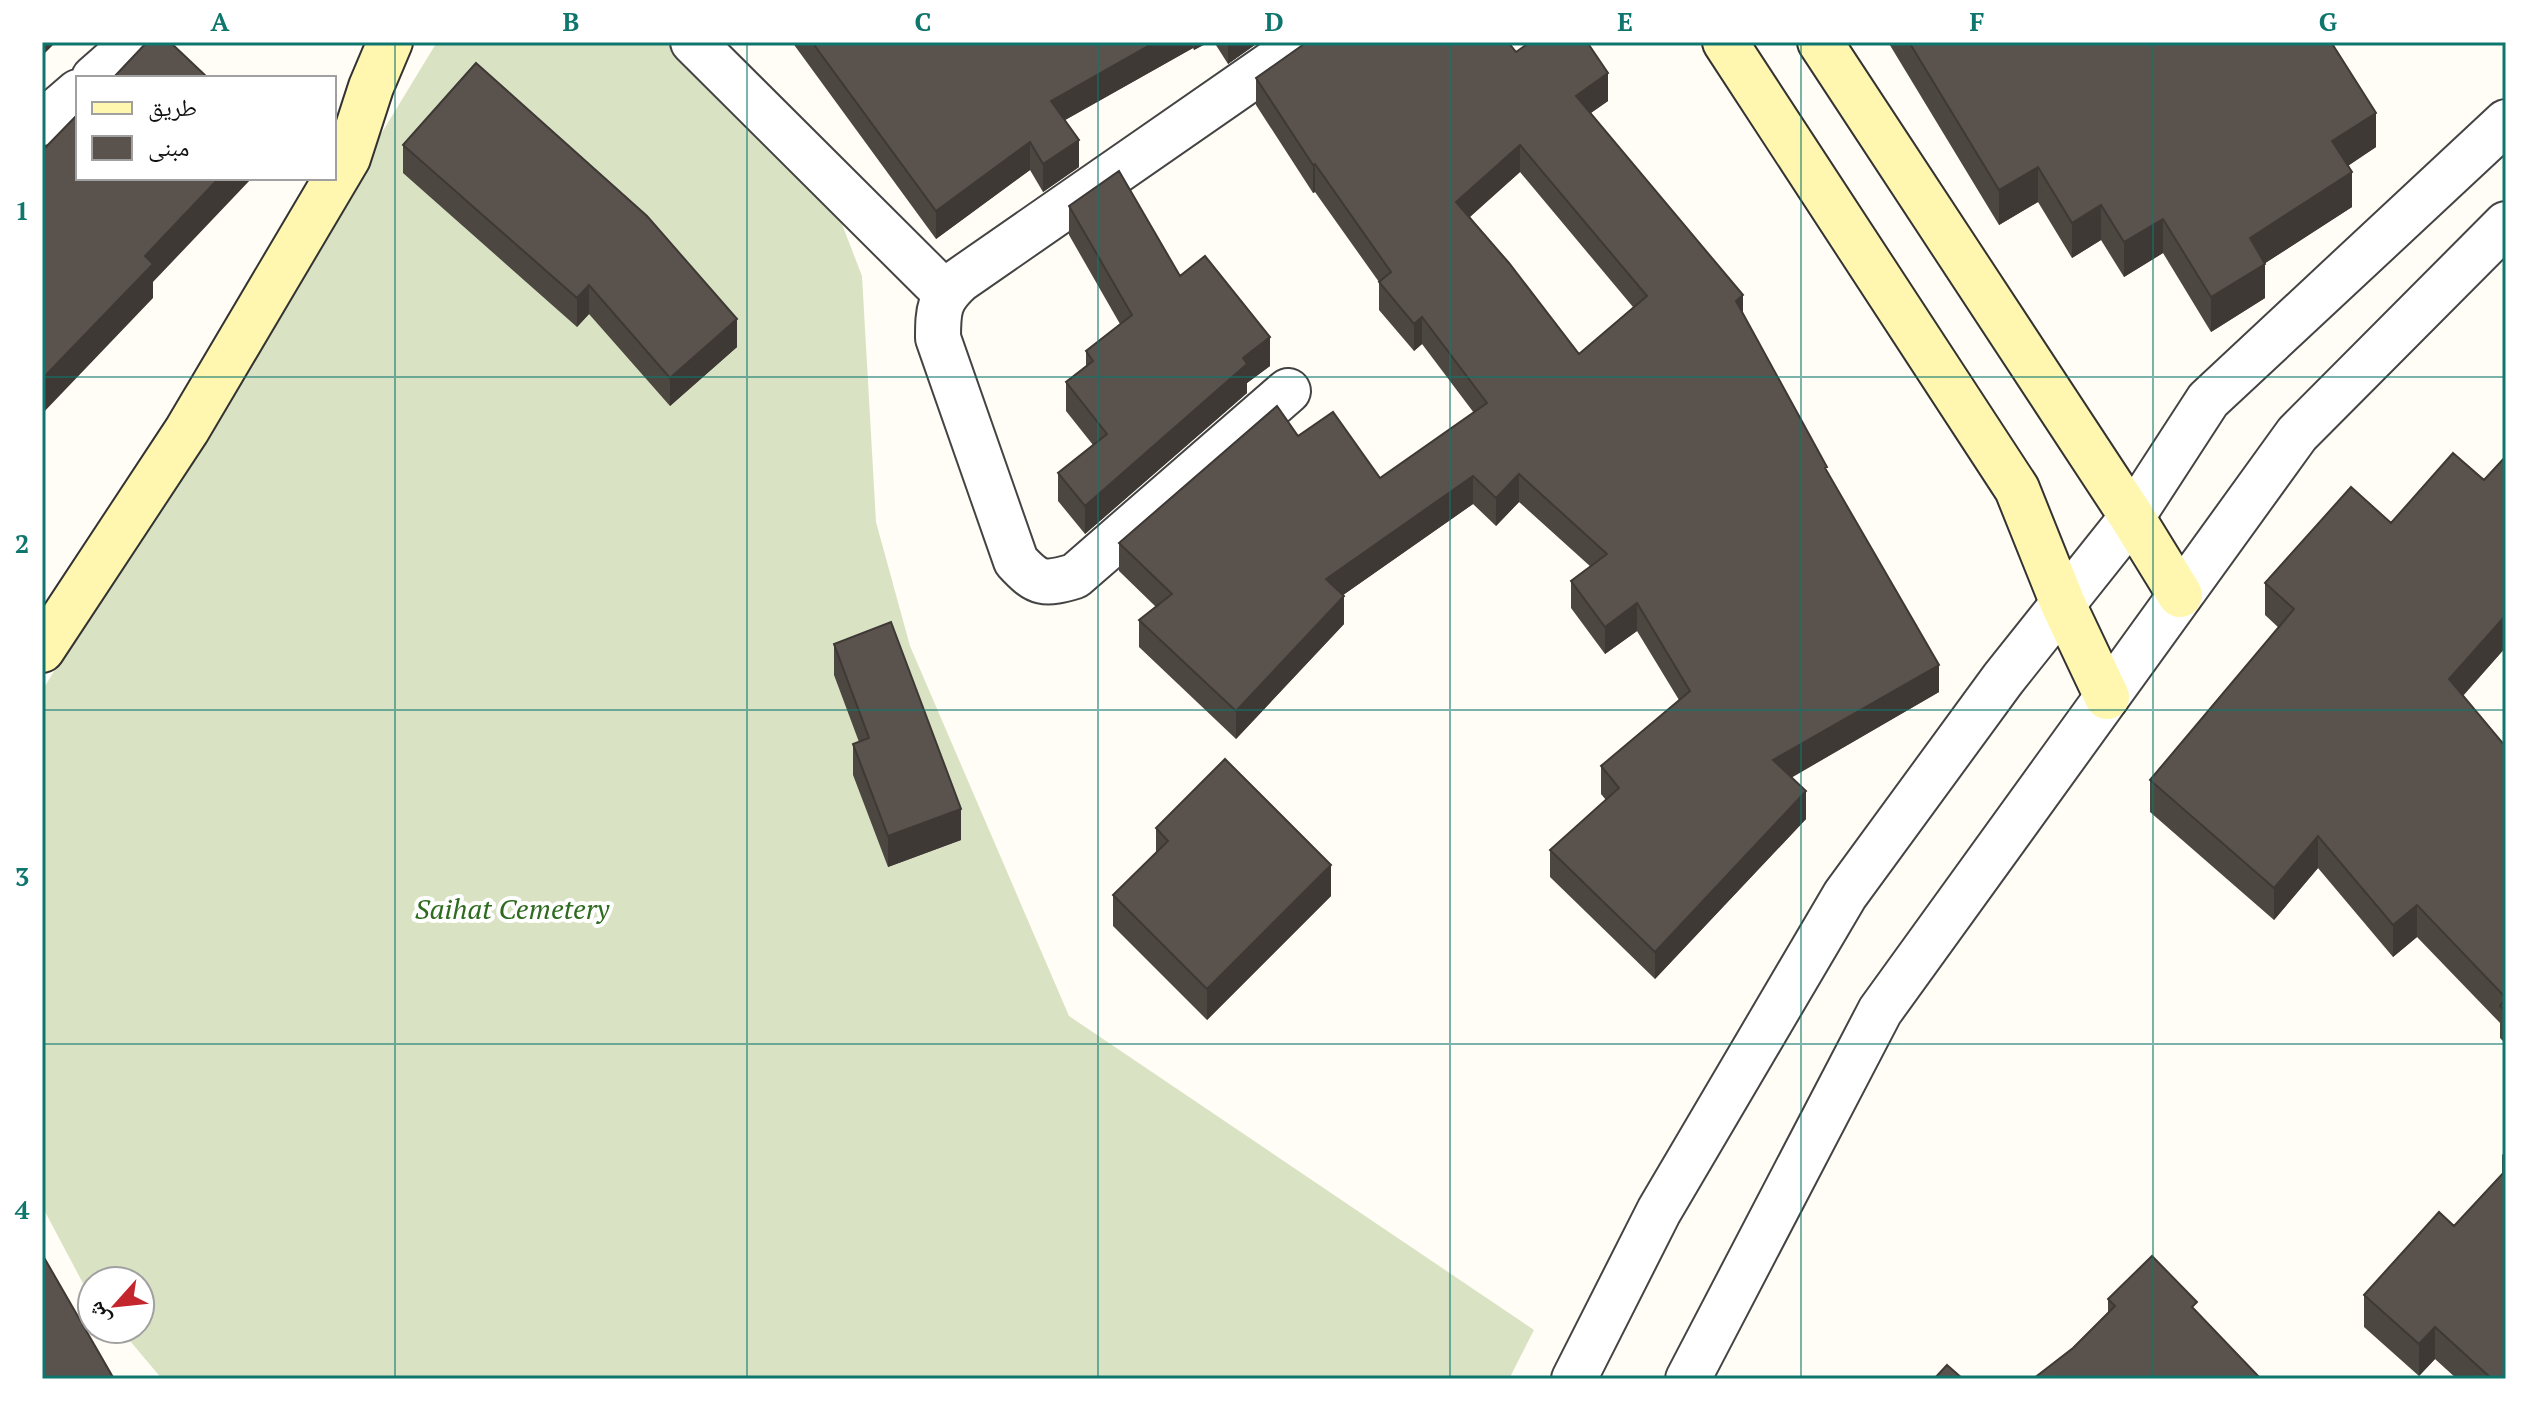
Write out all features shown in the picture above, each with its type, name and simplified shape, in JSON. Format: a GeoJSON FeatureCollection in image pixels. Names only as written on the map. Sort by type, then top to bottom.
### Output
{"type":"FeatureCollection","features":[{"type":"Feature","properties":{"kind":"main road"},"geometry":{"type":"LineString","coordinates":[[336,178],[348,158],[371,87],[390,42]]}},
{"type":"Feature","properties":{"kind":"main road"},"geometry":{"type":"LineString","coordinates":[[1725,42],[2017,489],[2063,604],[2107,697]]}},
{"type":"Feature","properties":{"kind":"main road"},"geometry":{"type":"LineString","coordinates":[[1820,42],[2180,595]]}},
{"type":"Feature","properties":{"kind":"main road"},"geometry":{"type":"LineString","coordinates":[[42,650],[187,430],[335,180]]}},
{"type":"Feature","properties":{"kind":"street"},"geometry":{"type":"LineString","coordinates":[[96,76],[135,42]]}},
{"type":"Feature","properties":{"kind":"street"},"geometry":{"type":"LineString","coordinates":[[693,42],[945,293]]}},
{"type":"Feature","properties":{"kind":"street"},"geometry":{"type":"LineString","coordinates":[[1288,391],[1075,576],[1051,583],[1032,579],[1016,561],[938,338],[938,312],[945,293],[960,280],[1303,42]]}},
{"type":"Feature","properties":{"kind":"street"},"geometry":{"type":"LineString","coordinates":[[42,123],[76,94]]}},
{"type":"Feature","properties":{"kind":"street"},"geometry":{"type":"LineString","coordinates":[[1574,1379],[1659,1211],[1845,895],[2003,679],[2132,517],[2208,400],[2506,122]]}},
{"type":"Feature","properties":{"kind":"street"},"geometry":{"type":"LineString","coordinates":[[1688,1379],[1880,1011],[2297,434],[2506,224]]}},
{"type":"Feature","properties":{"kind":"green space","name":"Saihat Cemetery"},"geometry":{"type":"Polygon","coordinates":[[[437,42],[672,42],[830,193],[862,276],[876,522],[910,646],[1069,1016],[1534,1330],[1509,1379],[162,1379],[133,1345],[156,1345],[156,1265],[76,1265],[76,1270],[42,1206],[42,691],[437,42]]]}},
{"type":"Feature","properties":{"kind":"building"},"geometry":{"type":"Polygon","coordinates":[[[147,42],[170,42],[206,76],[115,76],[147,42]]]}},
{"type":"Feature","properties":{"kind":"building"},"geometry":{"type":"Polygon","coordinates":[[[812,42],[1155,42],[1051,101],[1079,140],[1043,164],[1030,142],[936,211],[812,42]]]}},
{"type":"Feature","properties":{"kind":"building"},"geometry":{"type":"Polygon","coordinates":[[[1307,42],[1508,42],[1516,52],[1530,42],[1587,42],[1608,73],[1576,96],[1743,295],[1736,301],[1825,468],[1939,665],[1773,760],[1806,791],[1655,952],[1550,850],[1619,788],[1601,766],[1690,691],[1637,603],[1605,627],[1571,581],[1607,554],[1519,474],[1496,498],[1473,476],[1326,579],[1344,596],[1236,711],[1139,620],[1172,594],[1119,543],[1277,406],[1298,436],[1333,412],[1380,478],[1487,403],[1422,317],[1414,324],[1379,282],[1391,272],[1313,165],[1256,78],[1307,42]],[[1520,145],[1456,202],[1509,263],[1579,354],[1647,296],[1520,145]]]}},
{"type":"Feature","properties":{"kind":"building"},"geometry":{"type":"Polygon","coordinates":[[[1909,42],[2331,42],[2376,113],[2332,141],[2352,172],[2250,238],[2265,264],[2211,297],[2163,219],[2124,242],[2101,205],[2072,223],[2038,167],[1999,190],[1909,42]]]}},
{"type":"Feature","properties":{"kind":"building"},"geometry":{"type":"Polygon","coordinates":[[[476,63],[647,216],[737,319],[670,378],[589,285],[577,298],[403,145],[476,63]]]}},
{"type":"Feature","properties":{"kind":"building"},"geometry":{"type":"Polygon","coordinates":[[[76,116],[76,180],[217,180],[145,256],[153,264],[42,379],[42,151],[76,116]]]}},
{"type":"Feature","properties":{"kind":"building"},"geometry":{"type":"Polygon","coordinates":[[[1119,171],[1180,276],[1205,256],[1270,337],[1243,358],[1247,364],[1085,506],[1058,473],[1107,434],[1066,382],[1093,361],[1086,351],[1132,315],[1069,206],[1119,171]]]}},
{"type":"Feature","properties":{"kind":"building"},"geometry":{"type":"Polygon","coordinates":[[[2453,453],[2484,480],[2506,456],[2506,615],[2449,679],[2506,747],[2506,998],[2417,905],[2393,925],[2318,836],[2274,888],[2150,780],[2294,609],[2265,583],[2351,487],[2391,523],[2453,453]]]}},
{"type":"Feature","properties":{"kind":"building"},"geometry":{"type":"Polygon","coordinates":[[[891,622],[961,809],[888,836],[853,744],[869,738],[834,644],[891,622]]]}},
{"type":"Feature","properties":{"kind":"building"},"geometry":{"type":"Polygon","coordinates":[[[1225,759],[1331,865],[1207,989],[1113,895],[1168,841],[1156,828],[1225,759]]]}},
{"type":"Feature","properties":{"kind":"building"},"geometry":{"type":"Polygon","coordinates":[[[2506,1170],[2506,1378],[2492,1379],[2435,1327],[2419,1344],[2364,1295],[2439,1212],[2454,1226],[2506,1170]]]}},
{"type":"Feature","properties":{"kind":"building"},"geometry":{"type":"Polygon","coordinates":[[[42,1254],[76,1313],[76,1345],[94,1345],[114,1379],[42,1379],[42,1254]]]}},
{"type":"Feature","properties":{"kind":"building"},"geometry":{"type":"Polygon","coordinates":[[[2152,1256],[2197,1302],[2192,1307],[2261,1379],[2033,1379],[2073,1348],[2115,1306],[2108,1299],[2152,1256]]]}},
{"type":"Feature","properties":{"kind":"building"},"geometry":{"type":"Polygon","coordinates":[[[1947,1365],[1963,1379],[1934,1379],[1947,1365]]]}}]}
